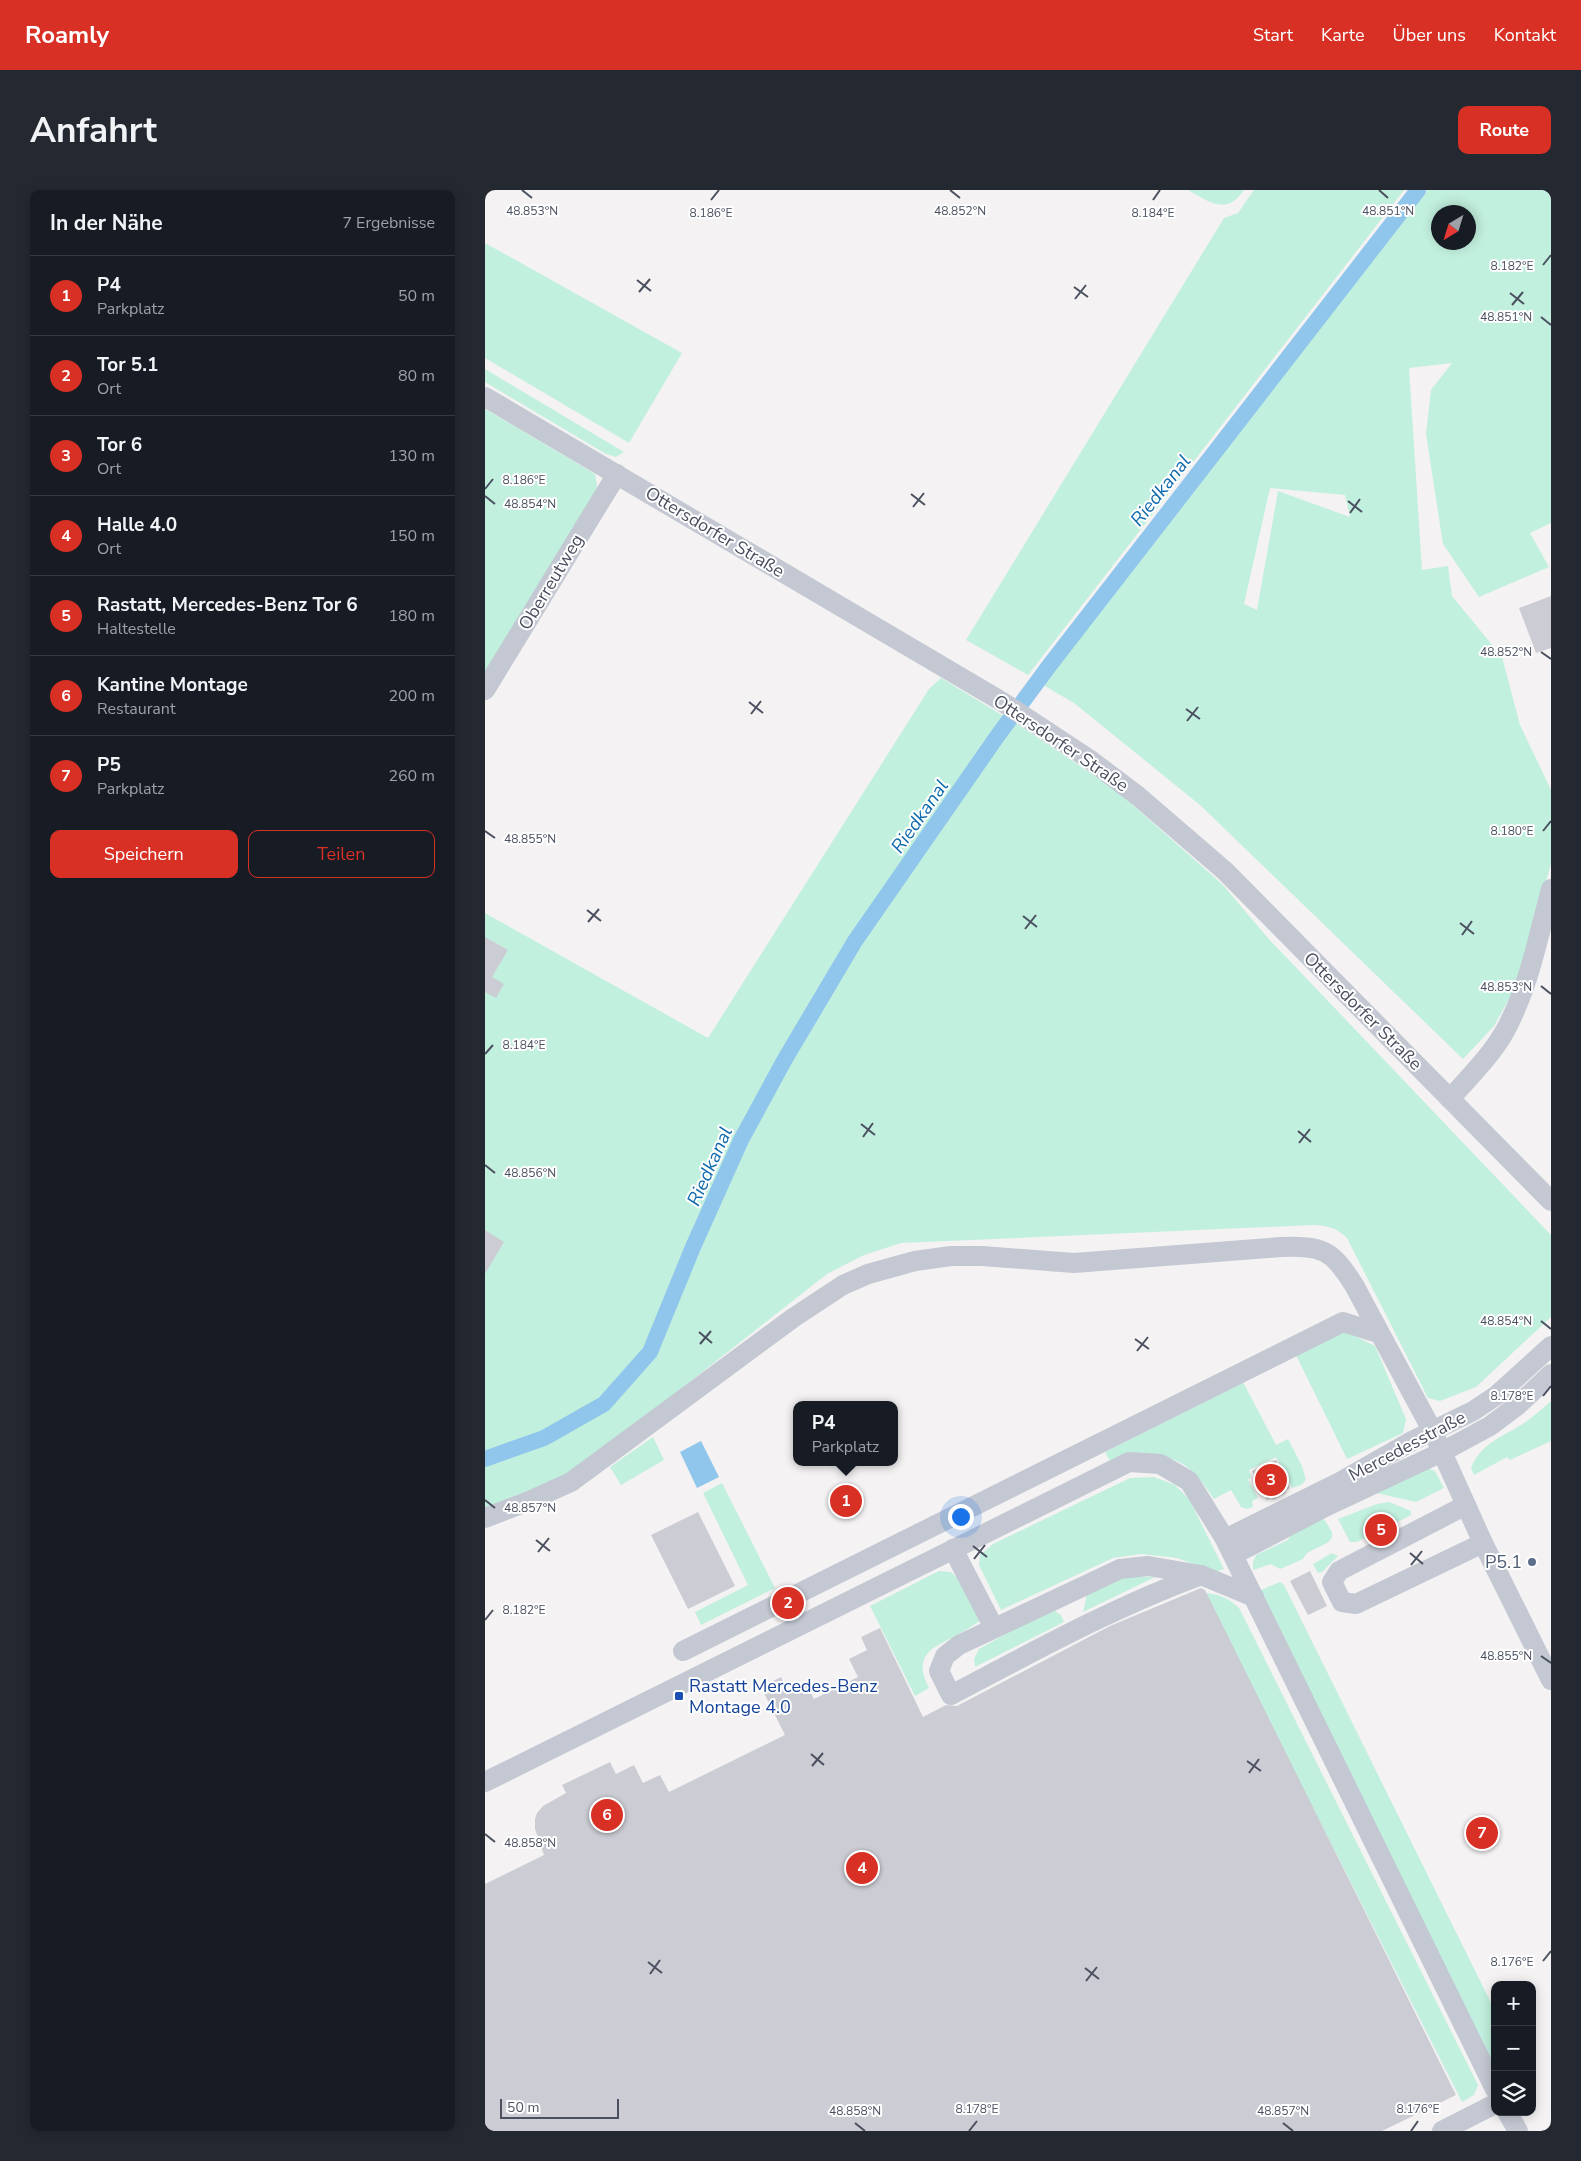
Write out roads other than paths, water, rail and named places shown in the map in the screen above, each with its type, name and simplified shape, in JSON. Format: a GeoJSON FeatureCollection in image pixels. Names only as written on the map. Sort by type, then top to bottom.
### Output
{"type":"FeatureCollection","features":[{"type":"Feature","properties":{"kind":"street","name":"Ottersdorfer Straße"},"geometry":{"type":"LineString","coordinates":[[485,397],[1001,701],[1089,759],[1138,796],[1225,871],[1551,1201]]}},
{"type":"Feature","properties":{"kind":"street","name":"Oberreutweg"},"geometry":{"type":"LineString","coordinates":[[485,690],[617,474]]}},
{"type":"Feature","properties":{"kind":"street"},"geometry":{"type":"LineString","coordinates":[[1450,1099],[1490,1053],[1505,1032],[1523,992],[1551,890]]}},
{"type":"Feature","properties":{"kind":"street"},"geometry":{"type":"LineString","coordinates":[[485,1518],[529,1502],[571,1482],[793,1318],[843,1284],[868,1274],[915,1262],[951,1256],[982,1256],[1074,1264],[1281,1247],[1310,1247],[1328,1253],[1342,1266],[1354,1285],[1378,1333],[1433,1432],[1483,1543],[1551,1680]]}},
{"type":"Feature","properties":{"kind":"street"},"geometry":{"type":"LineString","coordinates":[[683,1651],[1343,1322],[1378,1333]]}},
{"type":"Feature","properties":{"kind":"street","name":"Mercedesstraße"},"geometry":{"type":"LineString","coordinates":[[1307,1507],[1340,1482],[1412,1441],[1473,1411],[1497,1395],[1551,1346]]}},
{"type":"Feature","properties":{"kind":"street","name":"Mercedesstraße"},"geometry":{"type":"LineString","coordinates":[[1307,1507],[1442,1452],[1490,1426],[1519,1405],[1551,1374]]}},
{"type":"Feature","properties":{"kind":"street"},"geometry":{"type":"LineString","coordinates":[[485,1782],[1129,1462],[1160,1464],[1189,1480],[1229,1547],[1491,2081]]}},
{"type":"Feature","properties":{"kind":"street"},"geometry":{"type":"LineString","coordinates":[[1466,1505],[1339,1571],[1332,1582],[1342,1602],[1356,1604],[1483,1543]]}},
{"type":"Feature","properties":{"kind":"street"},"geometry":{"type":"LineString","coordinates":[[1229,1547],[1307,1507]]}},
{"type":"Feature","properties":{"kind":"street"},"geometry":{"type":"LineString","coordinates":[[953,1550],[994,1628]]}},
{"type":"Feature","properties":{"kind":"street"},"geometry":{"type":"LineString","coordinates":[[1201,1575],[1111,1612],[951,1695],[939,1670],[945,1656],[959,1645],[1119,1568],[1148,1566],[1201,1575],[1254,1597]]}},
{"type":"Feature","properties":{"kind":"street"},"geometry":{"type":"LineString","coordinates":[[1441,2131],[1491,2106]]}},
{"type":"Feature","properties":{"kind":"street"},"geometry":{"type":"LineString","coordinates":[[1509,2116],[1518,2131]]}},
{"type":"Feature","properties":{"kind":"water"},"geometry":{"type":"Polygon","coordinates":[[[701,1441],[719,1477],[697,1488],[680,1452],[701,1441]]]}},
{"type":"Feature","properties":{"kind":"waterway","name":"Riedkanal"},"geometry":{"type":"LineString","coordinates":[[485,1459],[544,1438],[604,1404],[650,1352],[693,1247],[741,1140],[785,1059],[855,941],[996,738],[1049,666],[1418,190]]}},
{"type":"Feature","properties":{"kind":"place","name":"Tor 6"},"geometry":{"type":"Point","coordinates":[1271,1480]}},
{"type":"Feature","properties":{"kind":"place","name":"P4"},"geometry":{"type":"Point","coordinates":[846,1501]}},
{"type":"Feature","properties":{"kind":"place","name":"Rastatt, Mercedes-Benz Tor 6"},"geometry":{"type":"Point","coordinates":[1381,1530]}},
{"type":"Feature","properties":{"kind":"place","name":"P5.1"},"geometry":{"type":"Point","coordinates":[1532,1562]}},
{"type":"Feature","properties":{"kind":"place","name":"Tor 5.1"},"geometry":{"type":"Point","coordinates":[788,1603]}},
{"type":"Feature","properties":{"kind":"place","name":"Rastatt Mercedes-Benz Montage 4.0"},"geometry":{"type":"Point","coordinates":[679,1696]}},
{"type":"Feature","properties":{"kind":"place","name":"Kantine Montage"},"geometry":{"type":"Point","coordinates":[607,1815]}},
{"type":"Feature","properties":{"kind":"place","name":"P5"},"geometry":{"type":"Point","coordinates":[1482,1833]}},
{"type":"Feature","properties":{"kind":"place","name":"Halle 4.0"},"geometry":{"type":"Point","coordinates":[862,1868]}}]}
